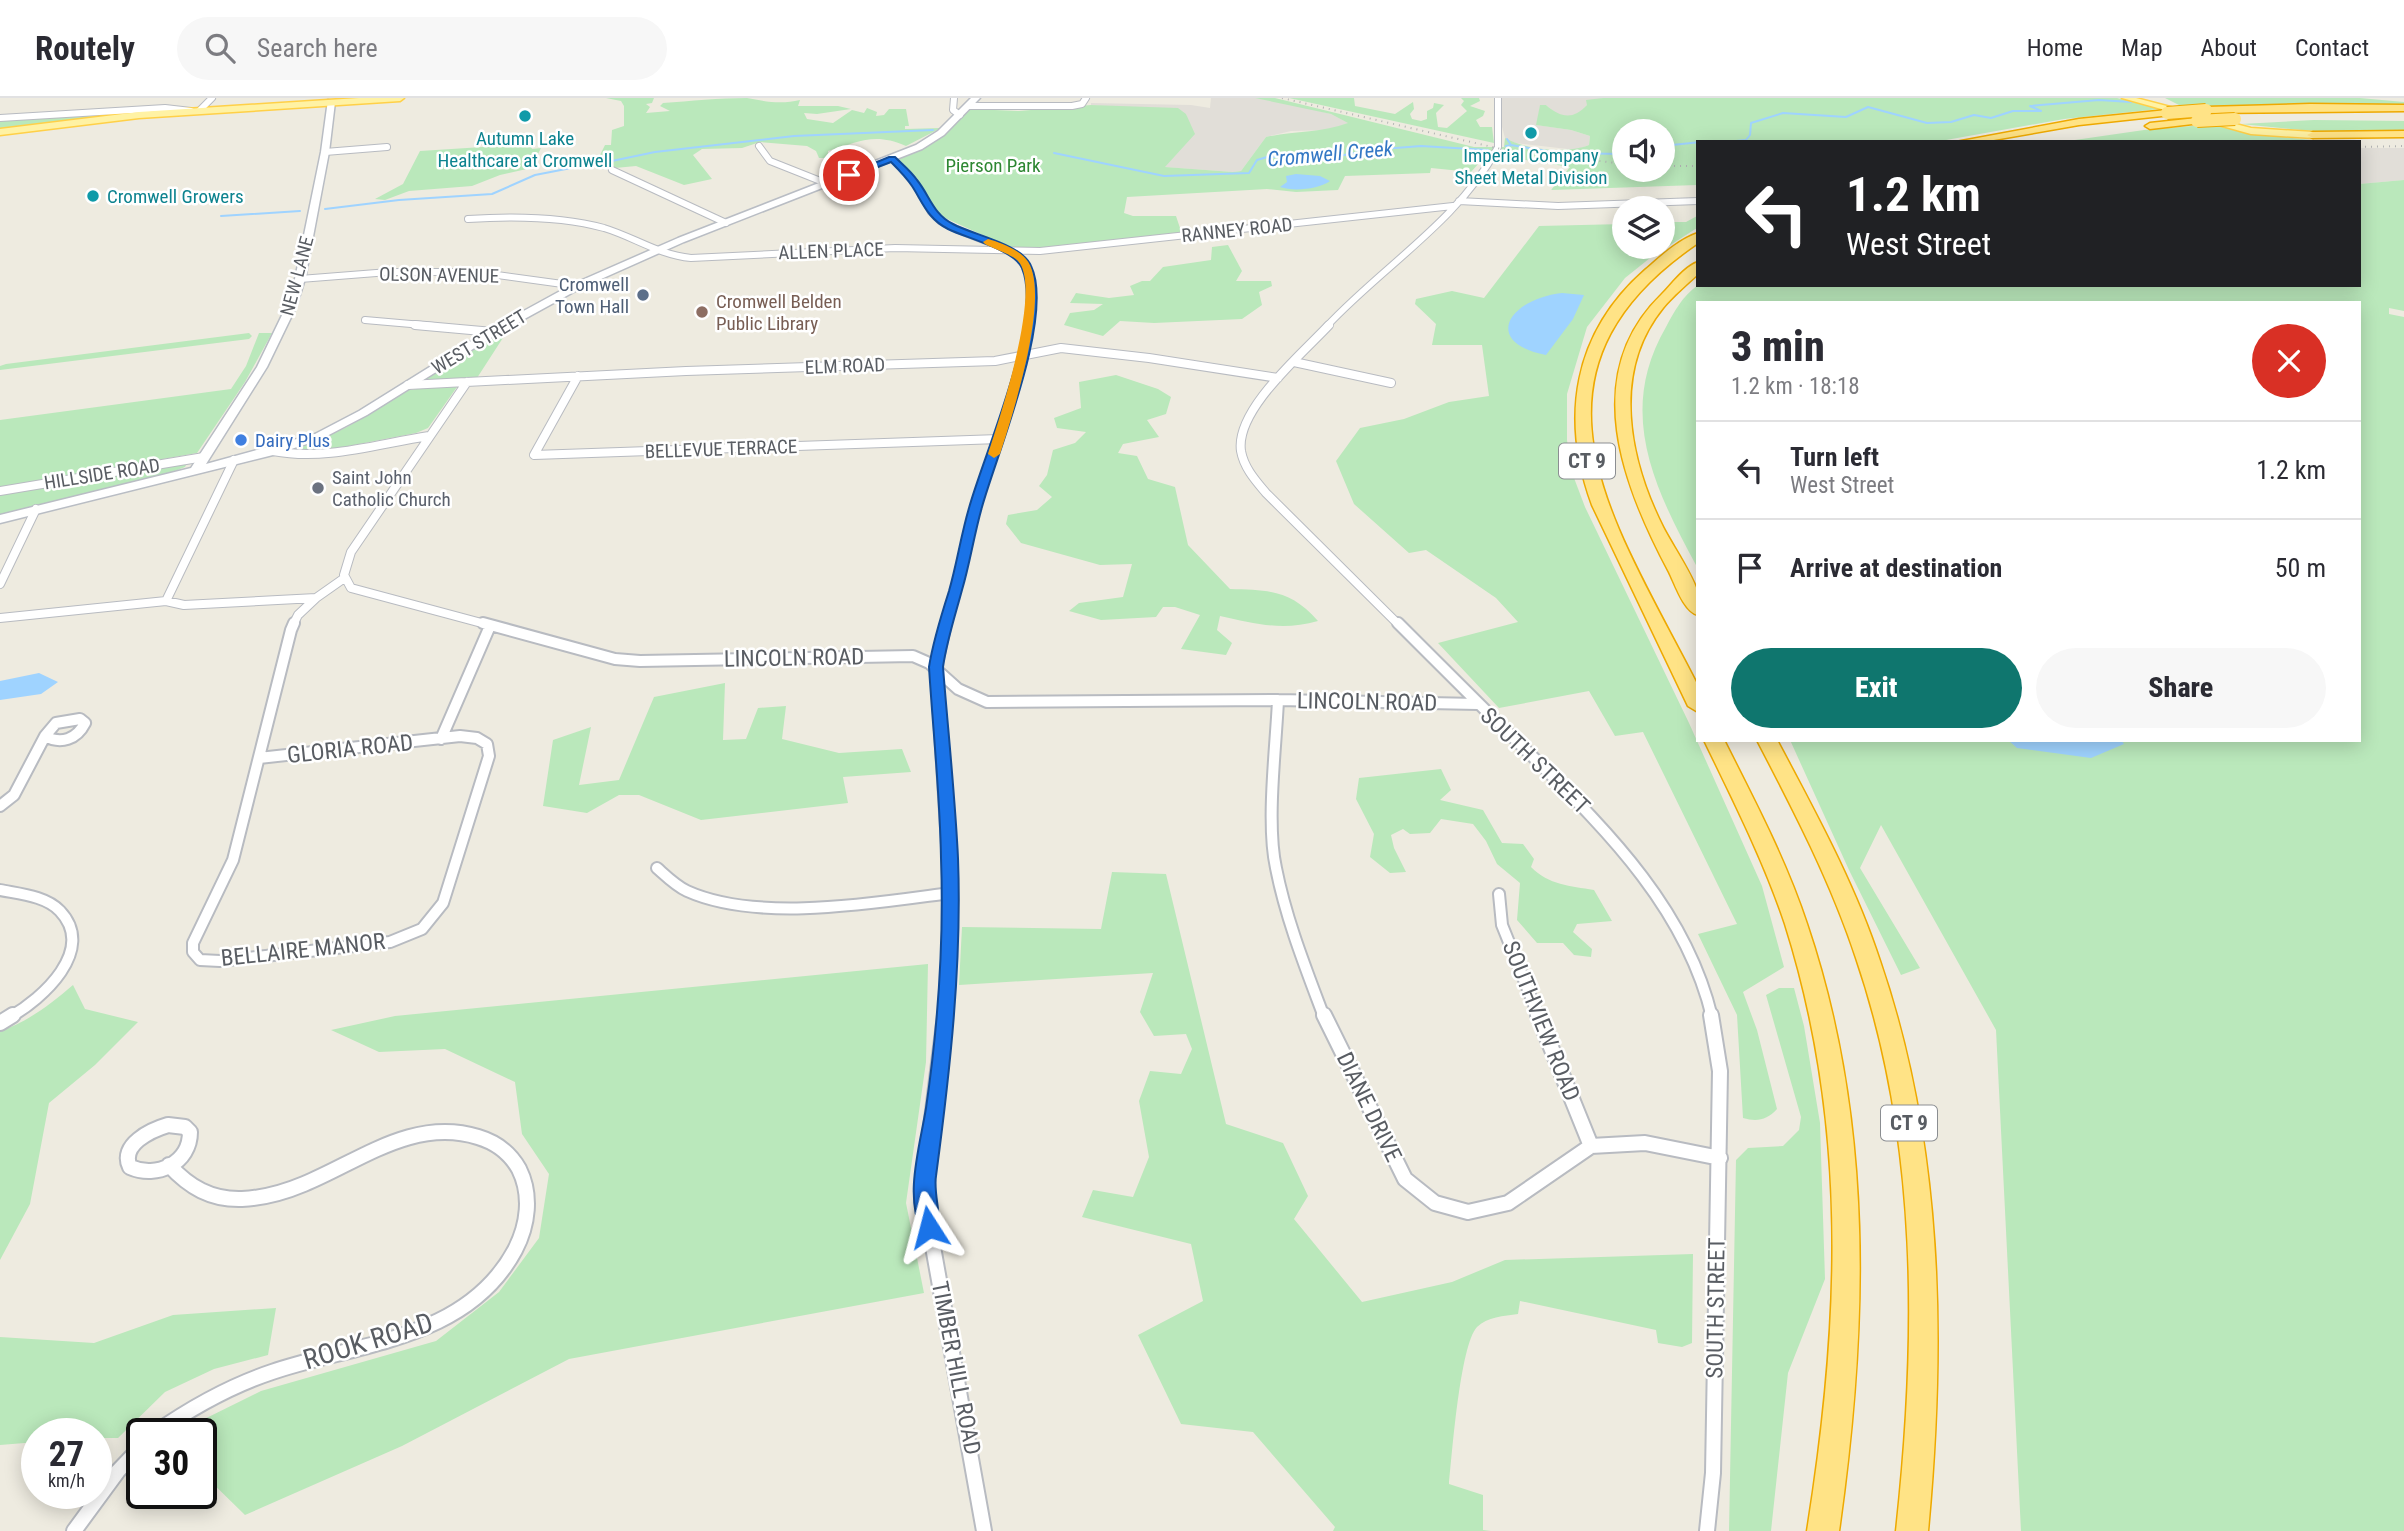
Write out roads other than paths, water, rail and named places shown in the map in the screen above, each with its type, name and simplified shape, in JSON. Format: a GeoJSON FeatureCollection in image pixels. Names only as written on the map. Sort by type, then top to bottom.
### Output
{"type":"FeatureCollection","features":[{"type":"Feature","properties":{"kind":"highway"},"geometry":{"type":"LineString","coordinates":[[2368,98],[2404,102]]}},
{"type":"Feature","properties":{"kind":"highway"},"geometry":{"type":"LineString","coordinates":[[1973,140],[2060,125],[2206,110],[2294,107],[2404,108]]}},
{"type":"Feature","properties":{"kind":"highway"},"geometry":{"type":"LineString","coordinates":[[2050,140],[2197,121],[2404,117]]}},
{"type":"Feature","properties":{"kind":"highway"},"geometry":{"type":"LineString","coordinates":[[2313,135],[2404,134]]}},
{"type":"Feature","properties":{"kind":"highway","name":"CT 9"},"geometry":{"type":"LineString","coordinates":[[1696,238],[1645,275],[1614,311],[1590,359],[1581,411],[1586,457],[1599,502],[1696,702]]}},
{"type":"Feature","properties":{"kind":"highway","name":"CT 9"},"geometry":{"type":"LineString","coordinates":[[1696,268],[1665,297],[1640,334],[1625,374],[1622,414],[1626,454],[1639,494],[1696,606]]}},
{"type":"Feature","properties":{"kind":"highway"},"geometry":{"type":"LineString","coordinates":[[1715,742],[1771,859],[1797,925],[1820,1009],[1839,1111],[1848,1213],[1848,1321],[1838,1438],[1823,1531]]}},
{"type":"Feature","properties":{"kind":"highway","name":"CT 9"},"geometry":{"type":"LineString","coordinates":[[1768,742],[1813,830],[1854,920],[1884,1011],[1906,1110],[1922,1234],[1925,1325],[1922,1430],[1912,1531]]}},
{"type":"Feature","properties":{"kind":"main road"},"geometry":{"type":"LineString","coordinates":[[0,132],[100,118],[331,100],[400,98]]}},
{"type":"Feature","properties":{"kind":"main road"},"geometry":{"type":"LineString","coordinates":[[2126,98],[2247,130],[2282,135],[2313,135]]}},
{"type":"Feature","properties":{"kind":"main road"},"geometry":{"type":"LineString","coordinates":[[2161,98],[2180,108],[2240,125],[2313,135]]}},
{"type":"Feature","properties":{"kind":"main road","name":"NEW LANE"},"geometry":{"type":"LineString","coordinates":[[196,470],[273,348],[291,307],[300,279],[325,152],[331,100]]}},
{"type":"Feature","properties":{"kind":"main road","name":"WEST STREET"},"geometry":{"type":"LineString","coordinates":[[0,519],[273,451],[331,430],[493,332],[578,286],[656,251],[828,184],[937,137],[972,102]]}},
{"type":"Feature","properties":{"kind":"street"},"geometry":{"type":"LineString","coordinates":[[0,118],[156,109],[196,110],[212,98]]}},
{"type":"Feature","properties":{"kind":"street"},"geometry":{"type":"LineString","coordinates":[[954,98],[953,110],[960,115]]}},
{"type":"Feature","properties":{"kind":"street"},"geometry":{"type":"LineString","coordinates":[[972,102],[1072,106],[1082,104],[1086,98]]}},
{"type":"Feature","properties":{"kind":"street","name":"SOUTH STREET"},"geometry":{"type":"LineString","coordinates":[[1498,98],[1497,148],[1485,171],[1457,203],[1356,296],[1253,407],[1243,431],[1241,451],[1249,472],[1266,493],[1616,842],[1650,882],[1682,931],[1704,985],[1718,1043],[1720,1158],[1713,1473],[1707,1531]]}},
{"type":"Feature","properties":{"kind":"street"},"geometry":{"type":"LineString","coordinates":[[759,146],[770,161],[828,184]]}},
{"type":"Feature","properties":{"kind":"street"},"geometry":{"type":"LineString","coordinates":[[325,152],[387,147]]}},
{"type":"Feature","properties":{"kind":"street"},"geometry":{"type":"LineString","coordinates":[[892,158],[914,182],[932,215],[940,221],[1008,250],[1026,265]]}},
{"type":"Feature","properties":{"kind":"street"},"geometry":{"type":"LineString","coordinates":[[612,170],[726,223]]}},
{"type":"Feature","properties":{"kind":"street","name":"RANNEY ROAD"},"geometry":{"type":"LineString","coordinates":[[1008,250],[1057,250],[1418,210],[1457,203],[1558,206],[1696,201]]}},
{"type":"Feature","properties":{"kind":"street","name":"RANNEY ROAD"},"geometry":{"type":"LineString","coordinates":[[1418,210],[1443,216]]}},
{"type":"Feature","properties":{"kind":"street","name":"ALLEN PLACE"},"geometry":{"type":"LineString","coordinates":[[468,219],[498,216],[592,226],[616,232],[674,257],[691,258],[879,248],[1008,250]]}},
{"type":"Feature","properties":{"kind":"street","name":"RANNEY ROAD"},"geometry":{"type":"LineString","coordinates":[[1026,265],[1037,255],[1057,250]]}},
{"type":"Feature","properties":{"kind":"street","name":"TIMBER HILL ROAD"},"geometry":{"type":"LineString","coordinates":[[984,1531],[923,1191],[946,1008],[950,893],[950,858],[936,667],[940,638],[956,590],[975,507],[999,439],[1026,340],[1031,301],[1026,265]]}},
{"type":"Feature","properties":{"kind":"street","name":"OLSON AVENUE"},"geometry":{"type":"LineString","coordinates":[[300,279],[410,272],[475,272],[578,286]]}},
{"type":"Feature","properties":{"kind":"street"},"geometry":{"type":"LineString","coordinates":[[365,320],[493,332]]}},
{"type":"Feature","properties":{"kind":"street"},"geometry":{"type":"LineString","coordinates":[[1026,340],[1085,348]]}},
{"type":"Feature","properties":{"kind":"street","name":"ELM ROAD"},"geometry":{"type":"LineString","coordinates":[[408,385],[578,376],[983,362],[1052,348],[1085,348],[1278,379]]}},
{"type":"Feature","properties":{"kind":"street"},"geometry":{"type":"LineString","coordinates":[[1294,362],[1391,383]]}},
{"type":"Feature","properties":{"kind":"street","name":"BELLEVUE TERRACE"},"geometry":{"type":"LineString","coordinates":[[578,376],[534,455],[999,439]]}},
{"type":"Feature","properties":{"kind":"street"},"geometry":{"type":"LineString","coordinates":[[343,579],[344,567],[351,552],[467,382]]}},
{"type":"Feature","properties":{"kind":"street"},"geometry":{"type":"LineString","coordinates":[[273,451],[296,456],[320,455],[429,436]]}},
{"type":"Feature","properties":{"kind":"street","name":"HILLSIDE ROAD"},"geometry":{"type":"LineString","coordinates":[[0,491],[204,457]]}},
{"type":"Feature","properties":{"kind":"street"},"geometry":{"type":"LineString","coordinates":[[166,601],[234,460]]}},
{"type":"Feature","properties":{"kind":"street"},"geometry":{"type":"LineString","coordinates":[[0,584],[36,509]]}},
{"type":"Feature","properties":{"kind":"street","name":"LINCOLN ROAD"},"geometry":{"type":"LineString","coordinates":[[343,579],[355,591],[596,655],[640,661],[913,656],[936,667],[950,684],[987,702],[1278,700],[1478,704]]}},
{"type":"Feature","properties":{"kind":"street","name":"BELLAIRE MANOR"},"geometry":{"type":"LineString","coordinates":[[343,579],[298,615],[291,630],[233,860],[192,943],[193,952],[200,960],[220,961],[390,942],[408,938],[435,920],[443,903],[489,756],[487,744],[477,738],[460,736],[441,739]]}},
{"type":"Feature","properties":{"kind":"street"},"geometry":{"type":"LineString","coordinates":[[0,618],[166,601],[184,605],[316,598]]}},
{"type":"Feature","properties":{"kind":"street"},"geometry":{"type":"LineString","coordinates":[[441,739],[490,626]]}},
{"type":"Feature","properties":{"kind":"street","name":"DIANE DRIVE"},"geometry":{"type":"LineString","coordinates":[[1278,700],[1273,816],[1275,866],[1303,960],[1325,1019],[1405,1178],[1435,1203],[1468,1212],[1508,1203],[1591,1146]]}},
{"type":"Feature","properties":{"kind":"street"},"geometry":{"type":"LineString","coordinates":[[0,806],[14,795],[45,736]]}},
{"type":"Feature","properties":{"kind":"street","name":"GLORIA ROAD"},"geometry":{"type":"LineString","coordinates":[[259,758],[441,739]]}},
{"type":"Feature","properties":{"kind":"street"},"geometry":{"type":"LineString","coordinates":[[657,868],[688,891],[712,898],[781,907],[872,902],[950,893]]}},
{"type":"Feature","properties":{"kind":"street"},"geometry":{"type":"LineString","coordinates":[[0,890],[27,895],[56,906],[68,918],[73,930],[73,948],[66,967],[39,997],[0,1023]]}},
{"type":"Feature","properties":{"kind":"street","name":"SOUTHVIEW ROAD"},"geometry":{"type":"LineString","coordinates":[[1499,894],[1502,925],[1591,1146]]}},
{"type":"Feature","properties":{"kind":"street"},"geometry":{"type":"LineString","coordinates":[[168,1125],[185,1127],[191,1139],[183,1155],[169,1165],[154,1172],[135,1171],[127,1161],[131,1146],[147,1132],[168,1125]]}},
{"type":"Feature","properties":{"kind":"street","name":"ROOK ROAD"},"geometry":{"type":"LineString","coordinates":[[169,1165],[179,1180],[202,1195],[229,1199],[262,1197],[322,1177],[361,1155],[397,1140],[444,1132],[468,1134],[494,1143],[509,1152],[521,1172],[527,1205],[524,1226],[509,1263],[474,1300],[408,1335],[316,1358],[237,1385],[190,1408],[176,1418]]}},
{"type":"Feature","properties":{"kind":"street"},"geometry":{"type":"LineString","coordinates":[[1591,1146],[1645,1143],[1720,1158]]}},
{"type":"Feature","properties":{"kind":"street"},"geometry":{"type":"LineString","coordinates":[[74,1531],[126,1463]]}},
{"type":"Feature","properties":{"kind":"water"},"geometry":{"type":"Polygon","coordinates":[[[1286,176],[1320,176],[1330,181],[1306,189],[1280,187],[1287,182],[1286,176]]]}},
{"type":"Feature","properties":{"kind":"water"},"geometry":{"type":"Polygon","coordinates":[[[1562,293],[1584,295],[1573,319],[1546,355],[1526,349],[1514,341],[1509,331],[1510,321],[1517,312],[1528,303],[1562,293]]]}},
{"type":"Feature","properties":{"kind":"water"},"geometry":{"type":"Polygon","coordinates":[[[39,673],[58,682],[41,694],[0,700],[0,681],[39,673]]]}},
{"type":"Feature","properties":{"kind":"water"},"geometry":{"type":"Polygon","coordinates":[[[2010,742],[2124,744],[2091,758],[2017,748],[2010,742]]]}},
{"type":"Feature","properties":{"kind":"waterway","name":"Cromwell Creek"},"geometry":{"type":"LineString","coordinates":[[1746,140],[1750,135],[1751,123],[1783,113],[1846,117],[1868,107],[1927,123],[1951,122],[1974,115],[1991,118],[2013,111],[2041,111],[2030,106],[2099,100],[2131,102]]}},
{"type":"Feature","properties":{"kind":"waterway"},"geometry":{"type":"LineString","coordinates":[[607,162],[655,152],[794,136],[933,130]]}},
{"type":"Feature","properties":{"kind":"waterway","name":"Cromwell Creek"},"geometry":{"type":"LineString","coordinates":[[1507,139],[1511,145]]}},
{"type":"Feature","properties":{"kind":"waterway","name":"Cromwell Creek"},"geometry":{"type":"LineString","coordinates":[[1675,145],[1696,143]]}},
{"type":"Feature","properties":{"kind":"waterway","name":"Cromwell Creek"},"geometry":{"type":"LineString","coordinates":[[1506,146],[1511,145]]}},
{"type":"Feature","properties":{"kind":"waterway","name":"Cromwell Creek"},"geometry":{"type":"LineString","coordinates":[[1511,145],[1559,153],[1612,154]]}},
{"type":"Feature","properties":{"kind":"waterway","name":"Cromwell Creek"},"geometry":{"type":"LineString","coordinates":[[1054,153],[1164,176],[1249,173],[1257,160],[1267,157],[1339,156],[1370,150],[1421,146],[1488,150]]}},
{"type":"Feature","properties":{"kind":"waterway"},"geometry":{"type":"LineString","coordinates":[[325,209],[399,200],[492,194],[535,175],[597,163]]}},
{"type":"Feature","properties":{"kind":"waterway"},"geometry":{"type":"LineString","coordinates":[[221,216],[300,211]]}},
{"type":"Feature","properties":{"kind":"railway"},"geometry":{"type":"LineString","coordinates":[[1282,98],[1501,149],[1612,163]]}},
{"type":"Feature","properties":{"kind":"railway"},"geometry":{"type":"LineString","coordinates":[[2361,147],[2404,146]]}},
{"type":"Feature","properties":{"kind":"railway"},"geometry":{"type":"LineString","coordinates":[[1675,166],[1696,166]]}},
{"type":"Feature","properties":{"kind":"place","name":"Autumn Lake Healthcare at Cromwell"},"geometry":{"type":"Point","coordinates":[525,116]}},
{"type":"Feature","properties":{"kind":"place","name":"Imperial Company Sheet Metal Division"},"geometry":{"type":"Point","coordinates":[1531,133]}},
{"type":"Feature","properties":{"kind":"place","name":"Cromwell Growers"},"geometry":{"type":"Point","coordinates":[93,196]}},
{"type":"Feature","properties":{"kind":"place","name":"Cromwell Town Hall"},"geometry":{"type":"Point","coordinates":[643,295]}},
{"type":"Feature","properties":{"kind":"place","name":"Cromwell Belden Public Library"},"geometry":{"type":"Point","coordinates":[702,312]}},
{"type":"Feature","properties":{"kind":"place","name":"Dairy Plus"},"geometry":{"type":"Point","coordinates":[241,440]}},
{"type":"Feature","properties":{"kind":"place","name":"Saint John Catholic Church"},"geometry":{"type":"Point","coordinates":[318,488]}},
{"type":"Feature","properties":{"kind":"park label","name":"Pierson Park"},"geometry":{"type":"Point","coordinates":[993,165]}}]}
